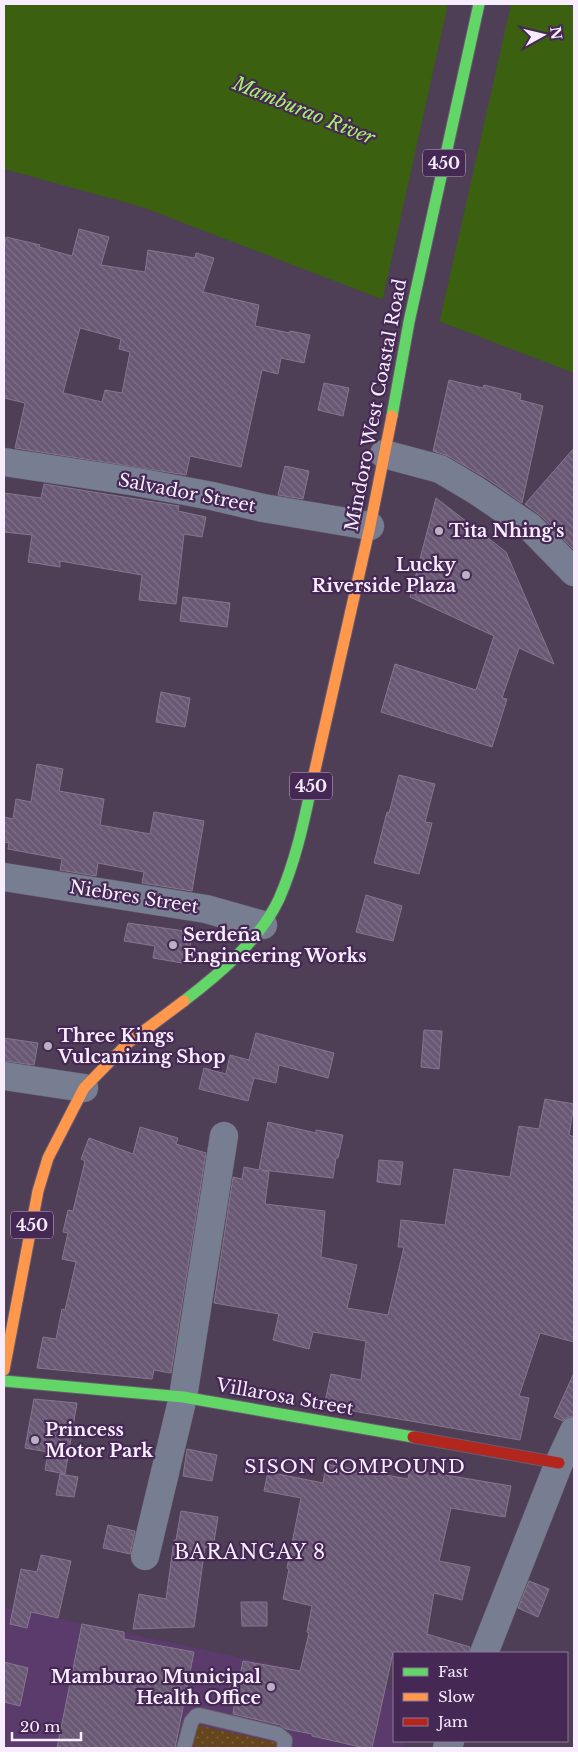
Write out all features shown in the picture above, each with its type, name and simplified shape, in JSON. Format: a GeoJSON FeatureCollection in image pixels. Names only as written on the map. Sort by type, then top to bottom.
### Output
{"type":"FeatureCollection","features":[{"type":"Feature","properties":{"kind":"main road","name":"Mindoro West Coastal Road"},"geometry":{"type":"LineString","coordinates":[[4,1370],[38,1191],[48,1158],[84,1088],[129,1042],[201,988],[229,964],[264,925],[278,902],[288,876],[304,820],[370,526],[395,404],[409,322],[480,4]]}},
{"type":"Feature","properties":{"kind":"main road","name":"Villarosa Street"},"geometry":{"type":"LineString","coordinates":[[4,1381],[183,1397],[559,1463]]}},
{"type":"Feature","properties":{"kind":"street"},"geometry":{"type":"LineString","coordinates":[[384,454],[440,468],[530,527],[574,572]]}},
{"type":"Feature","properties":{"kind":"street","name":"Salvador Street"},"geometry":{"type":"LineString","coordinates":[[4,462],[147,484],[212,496],[262,508],[370,526]]}},
{"type":"Feature","properties":{"kind":"street","name":"Niebres Street"},"geometry":{"type":"LineString","coordinates":[[4,877],[206,908],[264,925]]}},
{"type":"Feature","properties":{"kind":"street"},"geometry":{"type":"LineString","coordinates":[[4,1076],[84,1088]]}},
{"type":"Feature","properties":{"kind":"street"},"geometry":{"type":"LineString","coordinates":[[144,1556],[183,1397],[224,1136]]}},
{"type":"Feature","properties":{"kind":"street"},"geometry":{"type":"LineString","coordinates":[[484,1652],[559,1463],[574,1431]]}},
{"type":"Feature","properties":{"kind":"lane"},"geometry":{"type":"LineString","coordinates":[[184,1748],[191,1722],[196,1716],[200,1716],[278,1734],[285,1740],[284,1748]]}},
{"type":"Feature","properties":{"kind":"shaded area"},"geometry":{"type":"Polygon","coordinates":[[[4,1607],[393,1690],[393,1742],[406,1742],[404,1748],[4,1748],[4,1607]]]}},
{"type":"Feature","properties":{"kind":"shaded area"},"geometry":{"type":"Polygon","coordinates":[[[192,1724],[283,1744],[282,1748],[187,1748],[192,1724]]]}},
{"type":"Feature","properties":{"kind":"water","name":"Mamburao River"},"geometry":{"type":"Polygon","coordinates":[[[4,4],[566,4],[574,9],[574,373],[142,207],[4,169],[4,4]]]}},
{"type":"Feature","properties":{"kind":"pier"},"geometry":{"type":"Polygon","coordinates":[[[448,4],[511,4],[439,324],[382,302],[448,4]]]}},
{"type":"Feature","properties":{"kind":"building"},"geometry":{"type":"Polygon","coordinates":[[[79,229],[109,237],[101,265],[145,272],[148,250],[195,258],[196,253],[214,258],[203,292],[259,305],[255,326],[310,335],[304,363],[281,358],[278,374],[262,370],[241,467],[190,456],[186,475],[15,448],[25,403],[4,398],[4,250],[6,237],[40,245],[39,247],[72,256],[79,229]],[[80,328],[63,393],[102,402],[105,390],[122,393],[130,352],[119,349],[121,339],[80,328]]]}},
{"type":"Feature","properties":{"kind":"building"},"geometry":{"type":"Polygon","coordinates":[[[449,380],[483,388],[484,385],[521,394],[520,400],[543,406],[522,503],[486,478],[448,456],[433,451],[449,380]]]}},
{"type":"Feature","properties":{"kind":"building"},"geometry":{"type":"Polygon","coordinates":[[[324,383],[349,388],[343,416],[318,410],[324,383]]]}},
{"type":"Feature","properties":{"kind":"building"},"geometry":{"type":"Polygon","coordinates":[[[574,448],[574,550],[541,516],[525,504],[574,448]]]}},
{"type":"Feature","properties":{"kind":"building"},"geometry":{"type":"Polygon","coordinates":[[[285,466],[309,471],[303,499],[278,495],[285,466]]]}},
{"type":"Feature","properties":{"kind":"building"},"geometry":{"type":"Polygon","coordinates":[[[44,484],[179,506],[178,511],[206,517],[202,537],[184,534],[176,604],[139,600],[142,575],[60,561],[60,567],[28,562],[32,535],[4,532],[4,493],[41,498],[44,484]]]}},
{"type":"Feature","properties":{"kind":"building"},"geometry":{"type":"Polygon","coordinates":[[[436,498],[506,552],[554,664],[519,648],[502,698],[507,699],[492,747],[381,712],[395,664],[476,690],[494,636],[410,597],[436,498]]]}},
{"type":"Feature","properties":{"kind":"building"},"geometry":{"type":"Polygon","coordinates":[[[183,597],[230,603],[227,627],[180,621],[183,597]]]}},
{"type":"Feature","properties":{"kind":"building"},"geometry":{"type":"Polygon","coordinates":[[[161,692],[190,698],[185,727],[156,722],[161,692]]]}},
{"type":"Feature","properties":{"kind":"building"},"geometry":{"type":"Polygon","coordinates":[[[37,764],[63,769],[59,791],[104,799],[100,825],[150,834],[154,812],[204,821],[192,891],[142,883],[144,872],[98,863],[96,876],[60,870],[62,859],[8,849],[9,843],[4,842],[4,817],[13,819],[16,799],[31,802],[37,764]]]}},
{"type":"Feature","properties":{"kind":"building"},"geometry":{"type":"Polygon","coordinates":[[[399,775],[435,784],[425,822],[432,823],[419,874],[374,863],[399,775]]]}},
{"type":"Feature","properties":{"kind":"building"},"geometry":{"type":"Polygon","coordinates":[[[366,895],[402,906],[393,941],[356,932],[366,895]]]}},
{"type":"Feature","properties":{"kind":"building","name":"Serdeña Engineering Works"},"geometry":{"type":"Polygon","coordinates":[[[128,923],[192,932],[188,964],[153,958],[155,946],[124,941],[128,923]]]}},
{"type":"Feature","properties":{"kind":"building"},"geometry":{"type":"Polygon","coordinates":[[[424,1030],[442,1031],[439,1069],[421,1067],[424,1030]]]}},
{"type":"Feature","properties":{"kind":"building"},"geometry":{"type":"Polygon","coordinates":[[[256,1033],[334,1053],[328,1078],[279,1065],[276,1083],[254,1078],[248,1101],[199,1089],[204,1068],[226,1074],[230,1055],[249,1060],[256,1033]]]}},
{"type":"Feature","properties":{"kind":"building"},"geometry":{"type":"Polygon","coordinates":[[[4,1038],[38,1043],[34,1065],[4,1061],[4,1038]]]}},
{"type":"Feature","properties":{"kind":"building"},"geometry":{"type":"Polygon","coordinates":[[[545,1099],[574,1104],[569,1135],[574,1137],[574,1342],[540,1333],[519,1396],[529,1398],[520,1440],[324,1406],[331,1374],[361,1380],[366,1341],[313,1332],[309,1349],[273,1340],[279,1314],[214,1303],[233,1177],[242,1179],[244,1167],[259,1170],[268,1122],[316,1133],[316,1130],[343,1135],[338,1158],[336,1158],[333,1178],[262,1170],[269,1172],[265,1204],[325,1211],[321,1257],[357,1265],[347,1308],[388,1315],[404,1247],[398,1247],[401,1220],[445,1225],[454,1169],[510,1177],[519,1126],[539,1129],[545,1099]]]}},
{"type":"Feature","properties":{"kind":"building"},"geometry":{"type":"Polygon","coordinates":[[[140,1127],[178,1138],[176,1144],[206,1153],[171,1373],[154,1370],[152,1379],[37,1368],[43,1337],[56,1339],[62,1309],[65,1310],[76,1262],[62,1259],[68,1233],[63,1232],[68,1210],[73,1211],[85,1161],[81,1159],[89,1138],[133,1154],[140,1127]]]}},
{"type":"Feature","properties":{"kind":"building"},"geometry":{"type":"Polygon","coordinates":[[[379,1160],[403,1162],[400,1185],[377,1182],[379,1160]]]}},
{"type":"Feature","properties":{"kind":"building"},"geometry":{"type":"Polygon","coordinates":[[[574,1373],[574,1416],[563,1421],[554,1417],[574,1373]]]}},
{"type":"Feature","properties":{"kind":"building"},"geometry":{"type":"Polygon","coordinates":[[[34,1399],[77,1403],[65,1474],[45,1470],[48,1452],[25,1448],[34,1399]]]}},
{"type":"Feature","properties":{"kind":"building"},"geometry":{"type":"Polygon","coordinates":[[[187,1449],[217,1455],[212,1481],[183,1476],[187,1449]]]}},
{"type":"Feature","properties":{"kind":"building"},"geometry":{"type":"Polygon","coordinates":[[[326,1464],[408,1479],[410,1469],[511,1486],[505,1517],[451,1508],[439,1561],[470,1567],[462,1600],[434,1593],[427,1634],[470,1647],[469,1652],[393,1652],[372,1748],[312,1736],[312,1734],[286,1729],[280,1725],[233,1714],[235,1700],[228,1699],[232,1675],[240,1676],[243,1661],[300,1671],[309,1633],[307,1632],[312,1606],[283,1599],[289,1569],[287,1568],[301,1498],[264,1491],[268,1472],[323,1483],[326,1464]]]}},
{"type":"Feature","properties":{"kind":"building"},"geometry":{"type":"Polygon","coordinates":[[[60,1474],[78,1477],[74,1497],[56,1495],[60,1474]]]}},
{"type":"Feature","properties":{"kind":"building"},"geometry":{"type":"Polygon","coordinates":[[[181,1511],[218,1517],[213,1548],[205,1547],[194,1627],[133,1629],[139,1594],[166,1599],[174,1540],[176,1540],[181,1511]]]}},
{"type":"Feature","properties":{"kind":"building"},"geometry":{"type":"Polygon","coordinates":[[[108,1525],[135,1531],[130,1554],[103,1548],[108,1525]]]}},
{"type":"Feature","properties":{"kind":"building"},"geometry":{"type":"Polygon","coordinates":[[[41,1555],[71,1561],[58,1618],[31,1612],[27,1628],[10,1624],[21,1569],[37,1572],[41,1555]]]}},
{"type":"Feature","properties":{"kind":"building"},"geometry":{"type":"Polygon","coordinates":[[[529,1581],[549,1589],[538,1617],[518,1608],[529,1581]]]}},
{"type":"Feature","properties":{"kind":"building"},"geometry":{"type":"Polygon","coordinates":[[[241,1602],[267,1602],[267,1626],[242,1626],[241,1602]]]}},
{"type":"Feature","properties":{"kind":"building"},"geometry":{"type":"Polygon","coordinates":[[[82,1624],[124,1632],[124,1639],[194,1652],[175,1748],[57,1748],[82,1624]]]}},
{"type":"Feature","properties":{"kind":"building"},"geometry":{"type":"Polygon","coordinates":[[[4,1662],[28,1668],[20,1706],[4,1702],[4,1662]]]}},
{"type":"Feature","properties":{"kind":"traffic: fast"},"geometry":{"type":"LineString","coordinates":[[392,416],[409,322],[479,4]]}},
{"type":"Feature","properties":{"kind":"traffic: fast"},"geometry":{"type":"LineString","coordinates":[[184,1001],[237,956],[261,929],[271,914],[285,885],[294,857],[312,783]]}},
{"type":"Feature","properties":{"kind":"traffic: fast"},"geometry":{"type":"LineString","coordinates":[[4,1381],[183,1397],[413,1437]]}},
{"type":"Feature","properties":{"kind":"traffic: slow"},"geometry":{"type":"LineString","coordinates":[[312,783],[370,526],[392,416]]}},
{"type":"Feature","properties":{"kind":"traffic: slow"},"geometry":{"type":"LineString","coordinates":[[4,1370],[38,1191],[48,1158],[84,1088],[129,1042],[184,1001]]}},
{"type":"Feature","properties":{"kind":"traffic: jam"},"geometry":{"type":"LineString","coordinates":[[413,1437],[559,1463]]}},
{"type":"Feature","properties":{"kind":"place","name":"Tita Nhing's"},"geometry":{"type":"Point","coordinates":[439,531]}},
{"type":"Feature","properties":{"kind":"place","name":"Lucky Riverside Plaza"},"geometry":{"type":"Point","coordinates":[466,575]}},
{"type":"Feature","properties":{"kind":"place","name":"Serdeña Engineering Works"},"geometry":{"type":"Point","coordinates":[173,945]}},
{"type":"Feature","properties":{"kind":"place","name":"Three Kings Vulcanizing Shop"},"geometry":{"type":"Point","coordinates":[48,1046]}},
{"type":"Feature","properties":{"kind":"place","name":"Princess Motor Park"},"geometry":{"type":"Point","coordinates":[35,1440]}},
{"type":"Feature","properties":{"kind":"place","name":"Mamburao Municipal Health Office"},"geometry":{"type":"Point","coordinates":[271,1687]}},
{"type":"Feature","properties":{"kind":"district","name":"SISON COMPOUND"},"geometry":{"type":"Point","coordinates":[355,1466]}},
{"type":"Feature","properties":{"kind":"district","name":"BARANGAY 8"},"geometry":{"type":"Point","coordinates":[250,1552]}}]}
